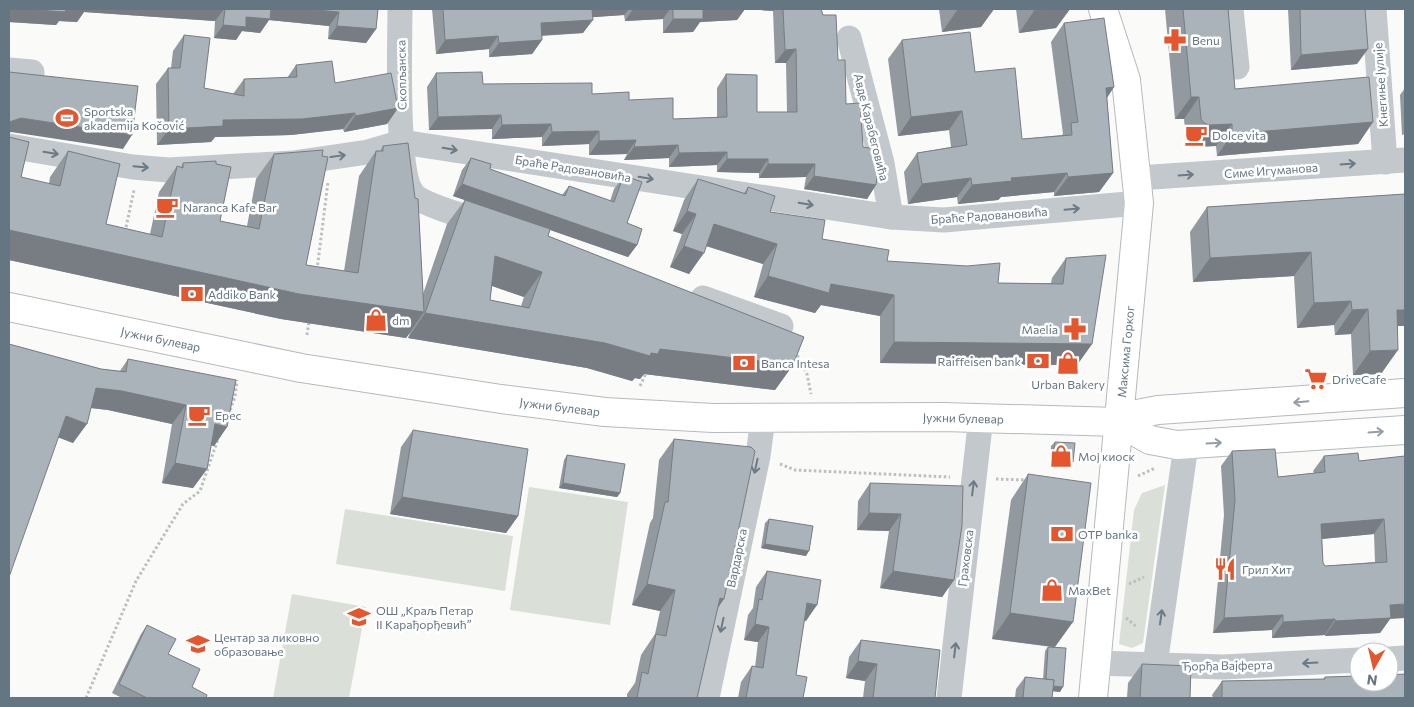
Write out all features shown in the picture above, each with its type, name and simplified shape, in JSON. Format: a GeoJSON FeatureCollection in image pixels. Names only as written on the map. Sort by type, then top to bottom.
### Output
{"type":"FeatureCollection","features":[{"type":"Feature","properties":{"kind":"main road","name":"Максима Горког"},"geometry":{"type":"LineString","coordinates":[[1093,698],[1138,191],[1126,80],[1104,9]]}},
{"type":"Feature","properties":{"kind":"main road","name":"Јужни булевар"},"geometry":{"type":"LineString","coordinates":[[9,307],[301,368],[501,399],[659,417],[981,417],[1118,422],[1132,416],[1158,410],[1405,393]]}},
{"type":"Feature","properties":{"kind":"main road","name":"Јужни булевар"},"geometry":{"type":"LineString","coordinates":[[1118,422],[1150,440],[1186,445],[1405,430]]}},
{"type":"Feature","properties":{"kind":"street","name":"Скопљанска"},"geometry":{"type":"LineString","coordinates":[[400,9],[402,142],[407,179],[411,191],[415,196],[506,230]]}},
{"type":"Feature","properties":{"kind":"street"},"geometry":{"type":"LineString","coordinates":[[1231,9],[1237,67]]}},
{"type":"Feature","properties":{"kind":"street","name":"Кнегиње Јулије"},"geometry":{"type":"LineString","coordinates":[[1374,9],[1370,77],[1395,161]]}},
{"type":"Feature","properties":{"kind":"street","name":"Авде Карабеговића"},"geometry":{"type":"LineString","coordinates":[[849,38],[882,162],[891,217]]}},
{"type":"Feature","properties":{"kind":"street","name":"Браће Радовановића"},"geometry":{"type":"LineString","coordinates":[[9,146],[168,170],[293,169],[340,156],[368,152],[402,142],[891,217],[944,220],[1138,191]]}},
{"type":"Feature","properties":{"kind":"street","name":"Симе Игуманова"},"geometry":{"type":"LineString","coordinates":[[1138,191],[1395,161]]}},
{"type":"Feature","properties":{"kind":"street"},"geometry":{"type":"LineString","coordinates":[[681,290],[786,336]]}},
{"type":"Feature","properties":{"kind":"street","name":"Граховска"},"geometry":{"type":"LineString","coordinates":[[949,698],[981,417]]}},
{"type":"Feature","properties":{"kind":"street","name":"Вардарска"},"geometry":{"type":"LineString","coordinates":[[707,698],[758,456],[763,418]]}},
{"type":"Feature","properties":{"kind":"street"},"geometry":{"type":"LineString","coordinates":[[1155,665],[1186,445]]}},
{"type":"Feature","properties":{"kind":"street","name":"Ђорђа Вајферта"},"geometry":{"type":"LineString","coordinates":[[1095,663],[1223,667],[1349,661]]}},
{"type":"Feature","properties":{"kind":"path"},"geometry":{"type":"LineString","coordinates":[[316,272],[328,180],[339,174],[340,156]]}},
{"type":"Feature","properties":{"kind":"path"},"geometry":{"type":"LineString","coordinates":[[124,235],[134,187]]}},
{"type":"Feature","properties":{"kind":"path"},"geometry":{"type":"LineString","coordinates":[[307,335],[310,314]]}},
{"type":"Feature","properties":{"kind":"path"},"geometry":{"type":"LineString","coordinates":[[786,336],[808,374],[814,417]]}},
{"type":"Feature","properties":{"kind":"path"},"geometry":{"type":"LineString","coordinates":[[792,359],[795,351]]}},
{"type":"Feature","properties":{"kind":"path"},"geometry":{"type":"LineString","coordinates":[[640,386],[648,369]]}},
{"type":"Feature","properties":{"kind":"path"},"geometry":{"type":"LineString","coordinates":[[228,414],[235,397],[237,377]]}},
{"type":"Feature","properties":{"kind":"path"},"geometry":{"type":"LineString","coordinates":[[86,698],[136,581],[184,504],[200,492],[221,430]]}},
{"type":"Feature","properties":{"kind":"path"},"geometry":{"type":"LineString","coordinates":[[758,456],[795,470],[1034,481]]}},
{"type":"Feature","properties":{"kind":"path"},"geometry":{"type":"LineString","coordinates":[[1132,483],[1138,477],[1160,466]]}},
{"type":"Feature","properties":{"kind":"path"},"geometry":{"type":"LineString","coordinates":[[1124,587],[1148,575]]}},
{"type":"Feature","properties":{"kind":"path"},"geometry":{"type":"LineString","coordinates":[[1120,614],[1140,630]]}},
{"type":"Feature","properties":{"kind":"shaded area"},"geometry":{"type":"Polygon","coordinates":[[[1165,485],[1143,643],[1132,648],[1119,644],[1134,510],[1142,493],[1165,485]]]}},
{"type":"Feature","properties":{"kind":"shaded area"},"geometry":{"type":"Polygon","coordinates":[[[529,487],[628,502],[610,625],[510,610],[529,487]]]}},
{"type":"Feature","properties":{"kind":"shaded area"},"geometry":{"type":"Polygon","coordinates":[[[345,509],[513,536],[505,591],[336,564],[345,509]]]}},
{"type":"Feature","properties":{"kind":"shaded area"},"geometry":{"type":"Polygon","coordinates":[[[292,594],[366,607],[349,698],[273,698],[292,594]]]}},
{"type":"Feature","properties":{"kind":"building"},"geometry":{"type":"Polygon","coordinates":[[[23,9],[66,9],[65,12],[23,9]]]}},
{"type":"Feature","properties":{"kind":"building"},"geometry":{"type":"Polygon","coordinates":[[[225,9],[271,9],[270,19],[246,17],[246,27],[223,25],[225,9]]]}},
{"type":"Feature","properties":{"kind":"building"},"geometry":{"type":"Polygon","coordinates":[[[305,9],[378,9],[376,29],[337,26],[339,12],[305,9]]]}},
{"type":"Feature","properties":{"kind":"building"},"geometry":{"type":"Polygon","coordinates":[[[443,9],[592,9],[593,20],[541,23],[542,40],[499,43],[498,36],[445,40],[443,9]]]}},
{"type":"Feature","properties":{"kind":"building"},"geometry":{"type":"Polygon","coordinates":[[[673,9],[703,9],[703,19],[673,19],[673,9]]]}},
{"type":"Feature","properties":{"kind":"building"},"geometry":{"type":"Polygon","coordinates":[[[783,9],[821,9],[823,15],[836,15],[838,60],[845,60],[846,104],[860,103],[863,147],[877,149],[879,163],[876,185],[814,176],[815,164],[768,164],[768,159],[727,159],[727,152],[679,153],[678,145],[634,147],[636,140],[599,141],[599,131],[552,132],[551,124],[502,125],[501,115],[438,117],[436,73],[482,72],[483,84],[592,83],[592,94],[629,92],[629,100],[673,98],[673,119],[727,117],[726,74],[757,75],[757,112],[797,112],[796,49],[785,50],[783,9]]]}},
{"type":"Feature","properties":{"kind":"building"},"geometry":{"type":"Polygon","coordinates":[[[1183,9],[1228,9],[1235,89],[1369,77],[1373,122],[1232,134],[1232,124],[1209,125],[1204,123],[1201,119],[1199,97],[1191,97],[1183,9]]]}},
{"type":"Feature","properties":{"kind":"building"},"geometry":{"type":"Polygon","coordinates":[[[1300,9],[1365,9],[1368,49],[1301,55],[1300,9]]]}},
{"type":"Feature","properties":{"kind":"building"},"geometry":{"type":"Polygon","coordinates":[[[1104,18],[1114,87],[1106,88],[1113,173],[1068,177],[1067,173],[1011,178],[1012,181],[972,185],[971,178],[922,184],[917,153],[967,145],[962,111],[911,117],[902,40],[970,32],[975,72],[1015,68],[1022,139],[1072,135],[1071,123],[1078,122],[1064,23],[1104,18]]]}},
{"type":"Feature","properties":{"kind":"building"},"geometry":{"type":"Polygon","coordinates":[[[184,35],[210,38],[204,88],[244,96],[244,79],[297,77],[296,65],[332,61],[335,83],[391,73],[398,108],[355,116],[355,113],[302,119],[223,120],[223,126],[169,129],[168,68],[180,68],[184,35]]]}},
{"type":"Feature","properties":{"kind":"building","name":"Sportska akademija Kočović"},"geometry":{"type":"Polygon","coordinates":[[[9,72],[138,86],[132,135],[21,118],[9,122],[9,72]]]}},
{"type":"Feature","properties":{"kind":"building"},"geometry":{"type":"Polygon","coordinates":[[[9,137],[29,142],[21,177],[60,186],[68,151],[120,164],[106,224],[162,237],[177,166],[183,168],[183,163],[216,161],[216,164],[231,167],[220,221],[259,229],[274,154],[323,150],[322,156],[328,157],[306,265],[358,273],[376,151],[383,151],[383,146],[408,143],[415,198],[418,199],[424,312],[299,294],[9,230],[9,137]]]}},
{"type":"Feature","properties":{"kind":"building"},"geometry":{"type":"Polygon","coordinates":[[[471,158],[491,164],[490,169],[565,196],[569,186],[614,202],[623,177],[642,182],[627,223],[642,229],[637,245],[462,184],[471,158]]]}},
{"type":"Feature","properties":{"kind":"building"},"geometry":{"type":"Polygon","coordinates":[[[698,179],[746,194],[748,187],[775,196],[770,212],[825,220],[822,239],[889,250],[887,261],[967,266],[1000,263],[998,283],[1063,284],[1066,258],[1106,255],[1092,344],[894,342],[894,295],[831,284],[829,293],[768,276],[777,244],[714,224],[704,253],[684,246],[696,214],[687,211],[698,179]]]}},
{"type":"Feature","properties":{"kind":"building"},"geometry":{"type":"Polygon","coordinates":[[[1405,194],[1405,310],[1397,310],[1398,350],[1370,351],[1368,309],[1352,310],[1351,301],[1314,303],[1311,252],[1210,258],[1207,207],[1405,194]]]}},
{"type":"Feature","properties":{"kind":"building"},"geometry":{"type":"Polygon","coordinates":[[[465,200],[550,229],[548,236],[804,337],[793,365],[660,349],[658,354],[651,353],[650,356],[605,343],[425,313],[465,200]],[[495,256],[490,300],[529,308],[542,272],[495,256]]]}},
{"type":"Feature","properties":{"kind":"building"},"geometry":{"type":"Polygon","coordinates":[[[9,344],[101,369],[126,372],[128,359],[236,380],[227,427],[215,424],[207,469],[175,463],[186,405],[122,391],[96,388],[87,424],[66,416],[9,577],[9,344]]]}},
{"type":"Feature","properties":{"kind":"building"},"geometry":{"type":"Polygon","coordinates":[[[413,430],[528,449],[518,516],[402,497],[413,430]]]}},
{"type":"Feature","properties":{"kind":"building"},"geometry":{"type":"Polygon","coordinates":[[[674,439],[751,447],[755,451],[724,599],[720,598],[697,698],[637,698],[642,672],[648,674],[656,634],[666,636],[675,590],[647,584],[665,502],[668,502],[674,439]]]}},
{"type":"Feature","properties":{"kind":"building","name":"Мој киоск"},"geometry":{"type":"Polygon","coordinates":[[[1055,442],[1075,443],[1073,462],[1053,460],[1055,442]]]}},
{"type":"Feature","properties":{"kind":"building"},"geometry":{"type":"Polygon","coordinates":[[[1275,449],[1278,477],[1325,472],[1324,456],[1358,453],[1359,461],[1405,456],[1405,604],[1390,605],[1391,618],[1283,622],[1283,615],[1224,618],[1235,500],[1232,451],[1275,449]],[[1384,519],[1321,524],[1323,563],[1325,566],[1387,562],[1384,519]]]}},
{"type":"Feature","properties":{"kind":"building"},"geometry":{"type":"Polygon","coordinates":[[[567,455],[625,464],[620,493],[563,483],[567,455]]]}},
{"type":"Feature","properties":{"kind":"building"},"geometry":{"type":"Polygon","coordinates":[[[1028,474],[1091,483],[1073,622],[1010,613],[1028,474]]]}},
{"type":"Feature","properties":{"kind":"building"},"geometry":{"type":"Polygon","coordinates":[[[870,483],[963,486],[962,525],[954,580],[893,571],[901,514],[869,513],[870,483]]]}},
{"type":"Feature","properties":{"kind":"building"},"geometry":{"type":"Polygon","coordinates":[[[769,519],[813,526],[809,551],[765,544],[769,519]]]}},
{"type":"Feature","properties":{"kind":"building"},"geometry":{"type":"Polygon","coordinates":[[[767,571],[821,580],[817,605],[807,603],[796,675],[807,677],[803,698],[746,698],[752,666],[763,668],[769,627],[755,624],[759,599],[762,600],[767,571]]]}},
{"type":"Feature","properties":{"kind":"building"},"geometry":{"type":"Polygon","coordinates":[[[147,625],[176,639],[168,654],[200,669],[192,687],[207,695],[206,698],[147,698],[119,684],[147,625]]]}},
{"type":"Feature","properties":{"kind":"building"},"geometry":{"type":"Polygon","coordinates":[[[861,640],[940,650],[935,698],[873,698],[877,664],[858,661],[861,640]]]}},
{"type":"Feature","properties":{"kind":"building"},"geometry":{"type":"Polygon","coordinates":[[[1048,647],[1066,648],[1063,687],[1053,686],[1054,680],[1046,679],[1048,647]]]}},
{"type":"Feature","properties":{"kind":"building"},"geometry":{"type":"Polygon","coordinates":[[[1142,664],[1191,666],[1190,698],[1140,698],[1142,664]]]}},
{"type":"Feature","properties":{"kind":"building"},"geometry":{"type":"Polygon","coordinates":[[[1399,674],[1405,674],[1405,698],[1222,698],[1222,681],[1325,679],[1325,677],[1349,676],[1349,692],[1399,692],[1399,674]]]}},
{"type":"Feature","properties":{"kind":"building"},"geometry":{"type":"Polygon","coordinates":[[[1025,677],[1054,680],[1052,698],[1023,698],[1025,677]]]}},
{"type":"Feature","properties":{"kind":"place","name":"Benu"},"geometry":{"type":"Point","coordinates":[1175,40]}},
{"type":"Feature","properties":{"kind":"place","name":"Sportska akademija Kočović"},"geometry":{"type":"Point","coordinates":[67,118]}},
{"type":"Feature","properties":{"kind":"place","name":"Dolce vita"},"geometry":{"type":"Point","coordinates":[1196,135]}},
{"type":"Feature","properties":{"kind":"place","name":"Naranca Kafe Bar"},"geometry":{"type":"Point","coordinates":[167,207]}},
{"type":"Feature","properties":{"kind":"place","name":"Addiko Bank"},"geometry":{"type":"Point","coordinates":[192,294]}},
{"type":"Feature","properties":{"kind":"place","name":"dm"},"geometry":{"type":"Point","coordinates":[376,320]}},
{"type":"Feature","properties":{"kind":"place","name":"Maelia"},"geometry":{"type":"Point","coordinates":[1075,329]}},
{"type":"Feature","properties":{"kind":"place","name":"Raiffeisen bank"},"geometry":{"type":"Point","coordinates":[1038,361]}},
{"type":"Feature","properties":{"kind":"place","name":"Banca Intesa"},"geometry":{"type":"Point","coordinates":[744,363]}},
{"type":"Feature","properties":{"kind":"place","name":"Urban Bakery"},"geometry":{"type":"Point","coordinates":[1068,363]}},
{"type":"Feature","properties":{"kind":"place","name":"DriveCafe"},"geometry":{"type":"Point","coordinates":[1316,379]}},
{"type":"Feature","properties":{"kind":"place","name":"Ерес"},"geometry":{"type":"Point","coordinates":[199,415]}},
{"type":"Feature","properties":{"kind":"place","name":"Мој киоск"},"geometry":{"type":"Point","coordinates":[1061,456]}},
{"type":"Feature","properties":{"kind":"place","name":"OTP banka"},"geometry":{"type":"Point","coordinates":[1062,534]}},
{"type":"Feature","properties":{"kind":"place","name":"Грил Хит"},"geometry":{"type":"Point","coordinates":[1225,569]}},
{"type":"Feature","properties":{"kind":"place","name":"MaxBet"},"geometry":{"type":"Point","coordinates":[1052,590]}},
{"type":"Feature","properties":{"kind":"place","name":"ОШ „Краљ Петар II Карађорђевић”"},"geometry":{"type":"Point","coordinates":[359,617]}},
{"type":"Feature","properties":{"kind":"place","name":"Центар за ликовно образовање"},"geometry":{"type":"Point","coordinates":[198,644]}}]}
